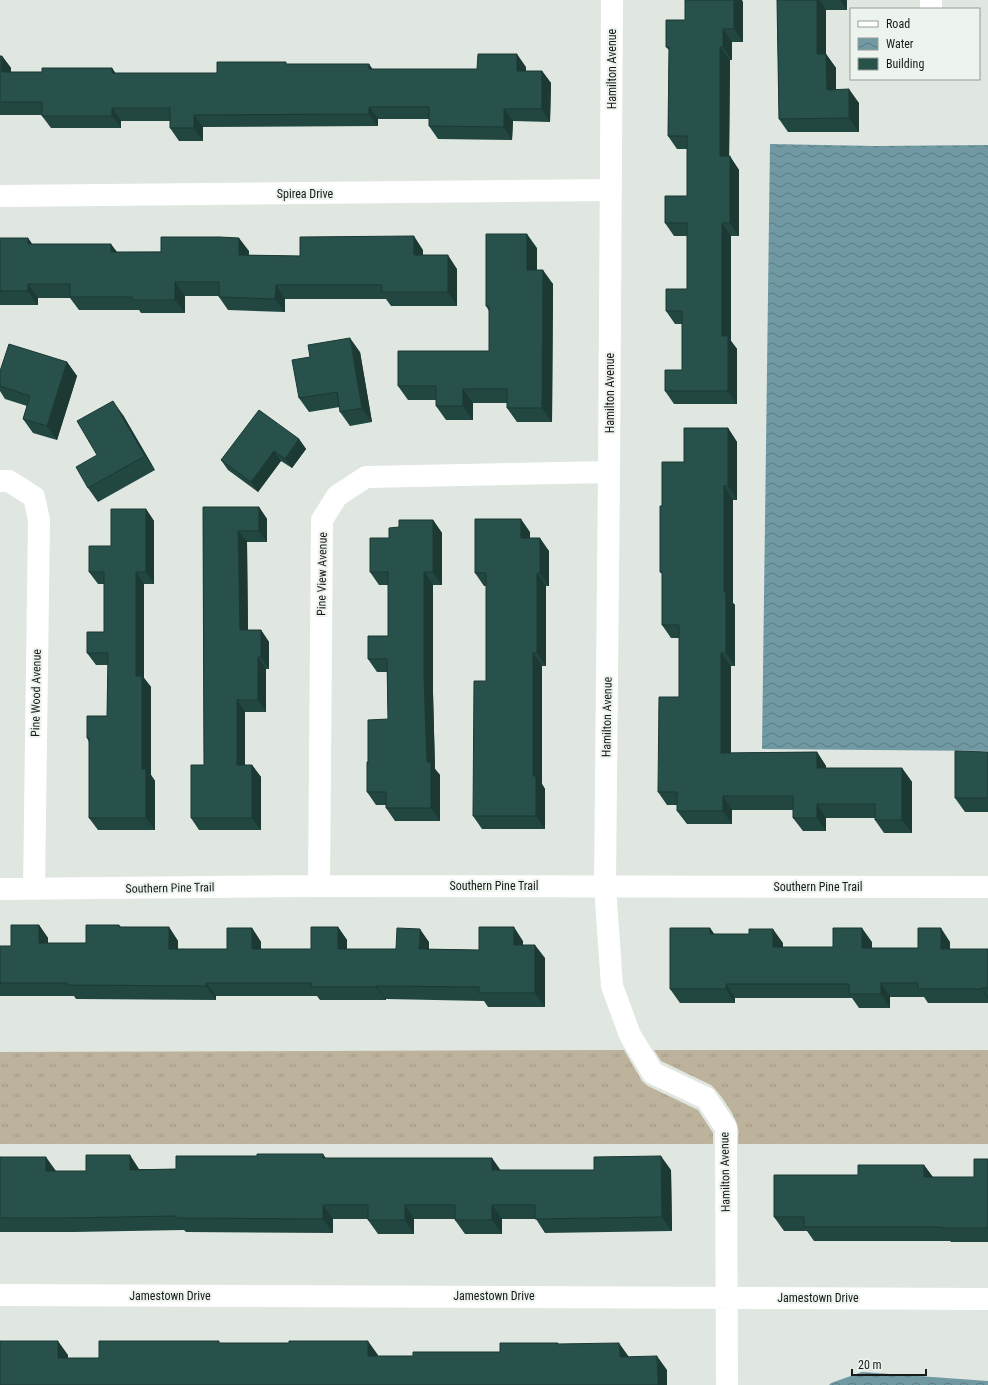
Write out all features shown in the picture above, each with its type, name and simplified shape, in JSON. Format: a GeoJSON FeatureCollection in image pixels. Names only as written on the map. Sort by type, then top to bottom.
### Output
{"type":"FeatureCollection","features":[{"type":"Feature","properties":{"kind":"street","name":"Hamilton Avenue"},"geometry":{"type":"LineString","coordinates":[[612,0],[605,886],[612,986],[630,1035],[652,1073],[706,1098],[726,1128],[727,1385]]}},
{"type":"Feature","properties":{"kind":"street","name":"Spirea Drive"},"geometry":{"type":"LineString","coordinates":[[0,196],[611,190]]}},
{"type":"Feature","properties":{"kind":"street","name":"Pine View Avenue"},"geometry":{"type":"LineString","coordinates":[[319,886],[322,520],[337,496],[366,477],[609,472]]}},
{"type":"Feature","properties":{"kind":"street","name":"Pine Wood Avenue"},"geometry":{"type":"LineString","coordinates":[[0,481],[9,481],[34,497],[39,520],[34,889]]}},
{"type":"Feature","properties":{"kind":"street","name":"Southern Pine Trail"},"geometry":{"type":"LineString","coordinates":[[0,889],[319,886],[988,887]]}},
{"type":"Feature","properties":{"kind":"street","name":"Jamestown Drive"},"geometry":{"type":"LineString","coordinates":[[0,1295],[988,1299]]}},
{"type":"Feature","properties":{"kind":"green space"},"geometry":{"type":"Polygon","coordinates":[[[624,1050],[642,1081],[648,1086],[698,1110],[713,1133],[713,1144],[0,1144],[0,1052],[624,1050]]]}},
{"type":"Feature","properties":{"kind":"green space"},"geometry":{"type":"Polygon","coordinates":[[[654,1050],[988,1050],[988,1144],[738,1144],[737,1123],[727,1105],[715,1089],[711,1085],[661,1061],[654,1050]]]}},
{"type":"Feature","properties":{"kind":"water"},"geometry":{"type":"Polygon","coordinates":[[[770,144],[876,146],[988,145],[988,751],[762,749],[770,144]]]}},
{"type":"Feature","properties":{"kind":"water"},"geometry":{"type":"Polygon","coordinates":[[[862,1372],[988,1381],[988,1385],[829,1385],[862,1372]]]}},
{"type":"Feature","properties":{"kind":"building"},"geometry":{"type":"Polygon","coordinates":[[[685,0],[734,0],[734,29],[723,29],[723,47],[720,47],[720,156],[730,156],[730,223],[722,223],[722,336],[728,336],[728,391],[665,391],[665,370],[682,370],[682,311],[666,311],[666,289],[687,289],[687,223],[665,223],[665,196],[687,196],[687,136],[668,136],[669,47],[666,47],[666,20],[685,20],[685,0]]]}},
{"type":"Feature","properties":{"kind":"building"},"geometry":{"type":"Polygon","coordinates":[[[777,0],[817,0],[817,54],[826,54],[827,90],[849,89],[849,118],[779,119],[777,0]]]}},
{"type":"Feature","properties":{"kind":"building"},"geometry":{"type":"Polygon","coordinates":[[[478,54],[517,54],[517,71],[542,71],[542,109],[504,109],[504,127],[429,126],[429,107],[369,107],[369,114],[194,115],[194,128],[170,128],[170,108],[112,108],[112,116],[42,116],[42,102],[0,102],[0,56],[2,56],[2,72],[42,72],[42,68],[112,68],[112,73],[217,73],[217,62],[369,64],[369,69],[477,69],[478,54]]]}},
{"type":"Feature","properties":{"kind":"building"},"geometry":{"type":"Polygon","coordinates":[[[486,234],[527,234],[527,270],[543,270],[542,408],[507,408],[507,389],[463,389],[463,406],[436,406],[436,386],[398,386],[398,351],[489,351],[489,306],[486,306],[486,234]]]}},
{"type":"Feature","properties":{"kind":"building"},"geometry":{"type":"Polygon","coordinates":[[[414,236],[414,255],[448,255],[448,292],[382,292],[382,285],[276,285],[275,299],[219,297],[219,282],[175,282],[175,300],[132,300],[132,297],[70,297],[70,284],[28,284],[28,291],[0,291],[0,238],[28,238],[28,244],[111,244],[111,252],[161,252],[161,237],[239,238],[239,255],[300,256],[300,237],[414,236]]]}},
{"type":"Feature","properties":{"kind":"building"},"geometry":{"type":"Polygon","coordinates":[[[350,338],[362,408],[340,412],[337,392],[299,398],[292,360],[310,357],[308,345],[350,338]]]}},
{"type":"Feature","properties":{"kind":"building"},"geometry":{"type":"Polygon","coordinates":[[[9,344],[67,362],[47,426],[23,419],[30,396],[0,386],[0,371],[9,344]]]}},
{"type":"Feature","properties":{"kind":"building"},"geometry":{"type":"Polygon","coordinates":[[[113,401],[145,456],[88,488],[76,467],[97,455],[77,421],[113,401]]]}},
{"type":"Feature","properties":{"kind":"building"},"geometry":{"type":"Polygon","coordinates":[[[259,410],[299,439],[285,459],[274,451],[251,482],[221,460],[259,410]]]}},
{"type":"Feature","properties":{"kind":"building"},"geometry":{"type":"Polygon","coordinates":[[[684,428],[728,428],[728,486],[724,486],[724,592],[726,592],[726,653],[721,653],[721,753],[817,752],[817,768],[902,768],[902,820],[875,820],[875,804],[817,804],[817,818],[793,818],[793,796],[723,796],[723,811],[677,811],[677,792],[658,792],[659,697],[679,697],[679,625],[662,625],[660,506],[662,506],[662,462],[684,462],[684,428]]]}},
{"type":"Feature","properties":{"kind":"building"},"geometry":{"type":"Polygon","coordinates":[[[203,507],[259,507],[259,531],[238,531],[240,630],[261,630],[261,657],[258,657],[258,700],[237,700],[237,765],[252,765],[252,818],[191,818],[191,765],[204,765],[203,507]]]}},
{"type":"Feature","properties":{"kind":"building"},"geometry":{"type":"Polygon","coordinates":[[[111,509],[146,509],[146,572],[136,572],[136,676],[142,676],[142,769],[146,769],[146,818],[89,818],[89,738],[87,738],[87,716],[107,716],[108,653],[87,653],[87,632],[104,632],[104,572],[89,572],[89,546],[111,546],[111,509]]]}},
{"type":"Feature","properties":{"kind":"building"},"geometry":{"type":"Polygon","coordinates":[[[475,519],[521,519],[521,538],[540,538],[540,573],[537,573],[537,653],[533,653],[533,776],[536,776],[536,816],[473,816],[474,681],[486,681],[486,573],[475,573],[475,519]]]}},
{"type":"Feature","properties":{"kind":"building"},"geometry":{"type":"Polygon","coordinates":[[[399,520],[433,520],[433,572],[424,572],[424,680],[427,762],[431,762],[431,808],[386,808],[386,792],[367,792],[368,720],[388,719],[387,659],[368,659],[368,636],[388,636],[388,572],[370,572],[370,538],[389,538],[389,528],[399,527],[399,520]]]}},
{"type":"Feature","properties":{"kind":"building"},"geometry":{"type":"Polygon","coordinates":[[[955,751],[988,752],[988,798],[955,798],[955,751]]]}},
{"type":"Feature","properties":{"kind":"building"},"geometry":{"type":"Polygon","coordinates":[[[11,925],[39,925],[39,943],[86,943],[86,925],[119,925],[119,927],[169,927],[169,949],[227,949],[227,928],[252,928],[252,949],[311,949],[311,927],[338,927],[338,949],[396,949],[397,928],[420,929],[419,949],[479,950],[479,927],[514,927],[514,945],[535,945],[535,993],[479,993],[479,987],[311,987],[311,983],[206,983],[206,986],[0,983],[0,946],[11,946],[11,925]]]}},
{"type":"Feature","properties":{"kind":"building"},"geometry":{"type":"Polygon","coordinates":[[[670,928],[710,928],[710,934],[749,934],[749,929],[773,929],[773,947],[833,947],[833,928],[862,928],[862,948],[918,948],[918,928],[941,928],[941,949],[988,949],[988,988],[918,989],[918,983],[881,983],[881,994],[849,994],[849,984],[726,984],[726,989],[670,989],[670,928]]]}},
{"type":"Feature","properties":{"kind":"building"},"geometry":{"type":"Polygon","coordinates":[[[257,1154],[323,1154],[323,1158],[492,1158],[492,1170],[594,1170],[594,1157],[661,1156],[662,1217],[535,1219],[535,1205],[492,1205],[492,1220],[455,1220],[455,1205],[405,1205],[405,1220],[368,1220],[368,1205],[323,1205],[323,1219],[176,1218],[176,1216],[0,1218],[0,1157],[46,1157],[46,1171],[86,1171],[86,1155],[130,1155],[130,1170],[176,1169],[176,1156],[257,1156],[257,1154]]]}},
{"type":"Feature","properties":{"kind":"building"},"geometry":{"type":"Polygon","coordinates":[[[974,1159],[988,1159],[988,1228],[804,1227],[804,1217],[774,1217],[774,1175],[858,1175],[858,1165],[924,1165],[924,1177],[974,1177],[974,1159]]]}},
{"type":"Feature","properties":{"kind":"building"},"geometry":{"type":"Polygon","coordinates":[[[0,1341],[58,1341],[58,1358],[99,1358],[99,1341],[219,1341],[219,1343],[289,1343],[289,1341],[368,1341],[368,1356],[413,1356],[413,1352],[500,1352],[500,1343],[619,1343],[620,1357],[657,1356],[658,1385],[0,1385],[0,1341]]]}}]}
